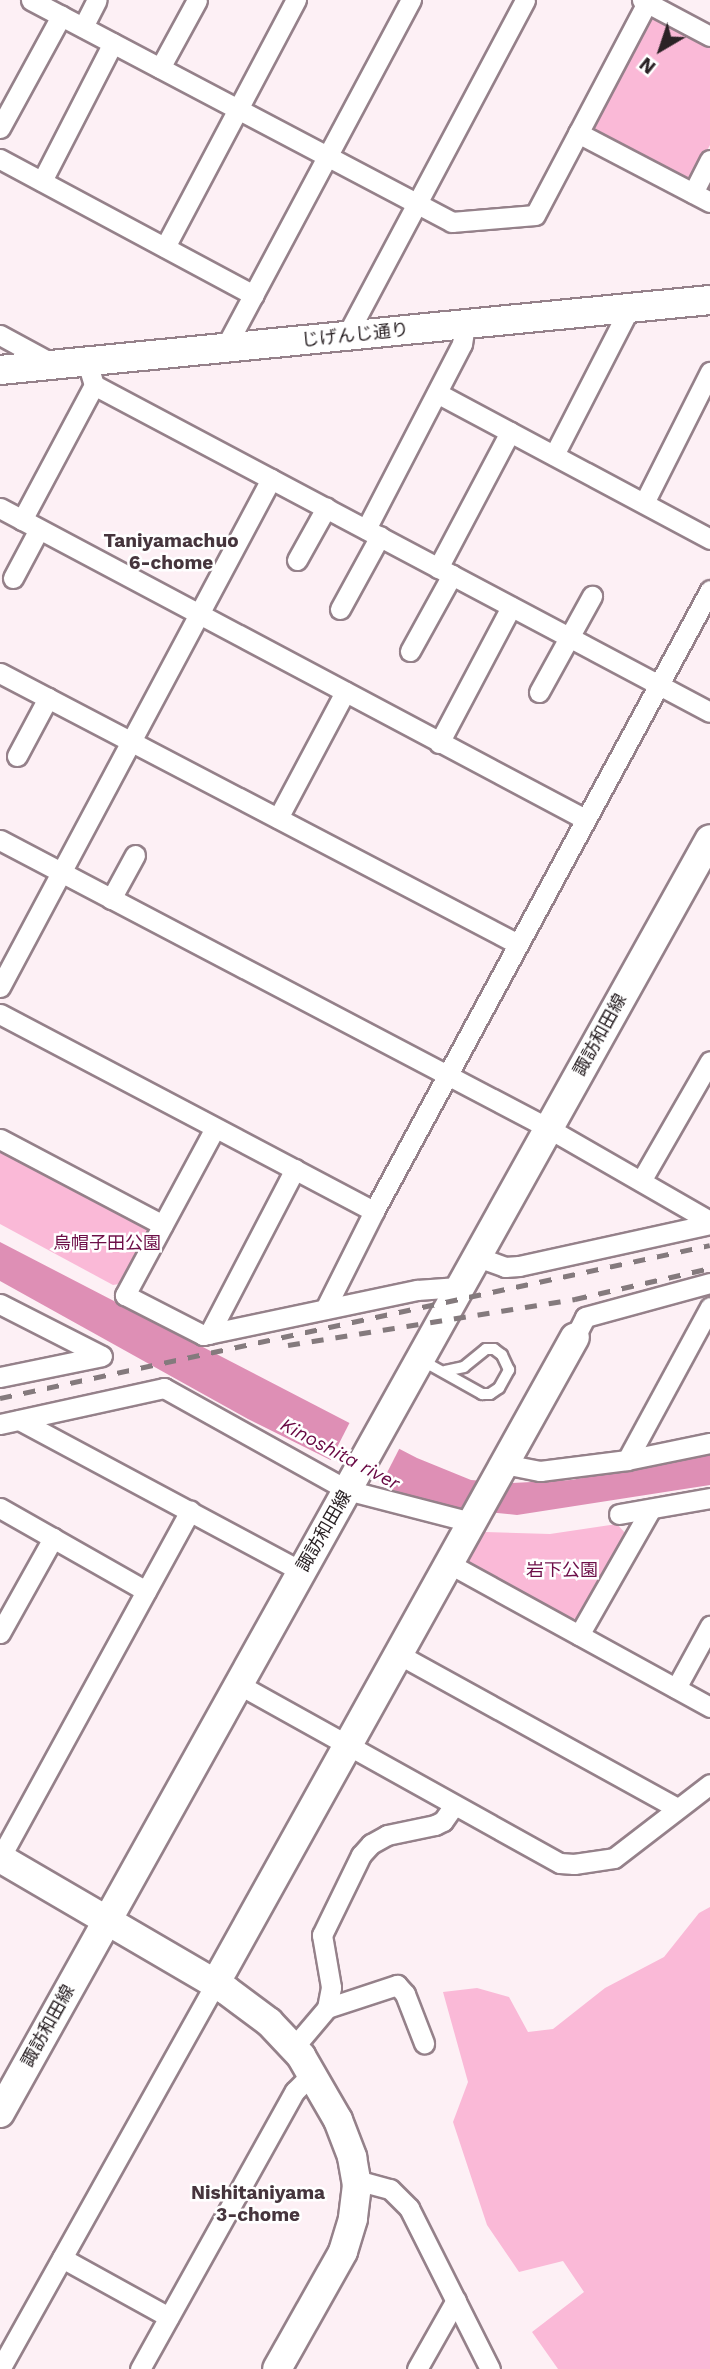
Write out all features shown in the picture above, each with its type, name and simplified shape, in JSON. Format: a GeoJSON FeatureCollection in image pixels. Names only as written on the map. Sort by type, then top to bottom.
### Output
{"type":"FeatureCollection","features":[{"type":"Feature","properties":{"kind":"street"},"geometry":{"type":"LineString","coordinates":[[31,0],[452,222],[535,215],[644,1],[710,36]]}},
{"type":"Feature","properties":{"kind":"street"},"geometry":{"type":"LineString","coordinates":[[83,27],[97,0]]}},
{"type":"Feature","properties":{"kind":"street"},"geometry":{"type":"LineString","coordinates":[[160,68],[197,0]]}},
{"type":"Feature","properties":{"kind":"street"},"geometry":{"type":"LineString","coordinates":[[165,247],[296,0]]}},
{"type":"Feature","properties":{"kind":"street"},"geometry":{"type":"LineString","coordinates":[[225,348],[411,0]]}},
{"type":"Feature","properties":{"kind":"street"},"geometry":{"type":"LineString","coordinates":[[347,335],[524,0]]}},
{"type":"Feature","properties":{"kind":"street"},"geometry":{"type":"LineString","coordinates":[[0,128],[61,16]]}},
{"type":"Feature","properties":{"kind":"street"},"geometry":{"type":"LineString","coordinates":[[42,181],[113,43]]}},
{"type":"Feature","properties":{"kind":"street"},"geometry":{"type":"LineString","coordinates":[[578,133],[701,198],[710,160]]}},
{"type":"Feature","properties":{"kind":"street"},"geometry":{"type":"LineString","coordinates":[[0,159],[254,295]]}},
{"type":"Feature","properties":{"kind":"street","name":"じげんじ通り"},"geometry":{"type":"LineString","coordinates":[[0,370],[56,365],[90,374],[225,348],[710,300]]}},
{"type":"Feature","properties":{"kind":"street"},"geometry":{"type":"LineString","coordinates":[[554,456],[630,307]]}},
{"type":"Feature","properties":{"kind":"street"},"geometry":{"type":"LineString","coordinates":[[340,609],[437,393],[462,344],[466,324]]}},
{"type":"Feature","properties":{"kind":"street"},"geometry":{"type":"LineString","coordinates":[[0,335],[56,365]]}},
{"type":"Feature","properties":{"kind":"street"},"geometry":{"type":"LineString","coordinates":[[644,503],[710,372]]}},
{"type":"Feature","properties":{"kind":"street"},"geometry":{"type":"LineString","coordinates":[[13,578],[31,524],[90,374],[271,480],[710,712]]}},
{"type":"Feature","properties":{"kind":"street"},"geometry":{"type":"LineString","coordinates":[[437,393],[710,539]]}},
{"type":"Feature","properties":{"kind":"street"},"geometry":{"type":"LineString","coordinates":[[410,650],[510,432]]}},
{"type":"Feature","properties":{"kind":"street"},"geometry":{"type":"LineString","coordinates":[[0,987],[271,480]]}},
{"type":"Feature","properties":{"kind":"street"},"geometry":{"type":"LineString","coordinates":[[0,508],[585,819]]}},
{"type":"Feature","properties":{"kind":"street"},"geometry":{"type":"LineString","coordinates":[[297,560],[326,508]]}},
{"type":"Feature","properties":{"kind":"street"},"geometry":{"type":"LineString","coordinates":[[325,1309],[374,1211],[710,590]]}},
{"type":"Feature","properties":{"kind":"street"},"geometry":{"type":"LineString","coordinates":[[539,692],[592,596]]}},
{"type":"Feature","properties":{"kind":"street"},"geometry":{"type":"LineString","coordinates":[[439,743],[511,607]]}},
{"type":"Feature","properties":{"kind":"street"},"geometry":{"type":"LineString","coordinates":[[0,673],[518,944]]}},
{"type":"Feature","properties":{"kind":"street"},"geometry":{"type":"LineString","coordinates":[[278,818],[345,692]]}},
{"type":"Feature","properties":{"kind":"street"},"geometry":{"type":"LineString","coordinates":[[17,756],[48,698]]}},
{"type":"Feature","properties":{"kind":"street","name":"諏訪和田線"},"geometry":{"type":"LineString","coordinates":[[0,2113],[381,1432],[475,1256],[710,839]]}},
{"type":"Feature","properties":{"kind":"street"},"geometry":{"type":"LineString","coordinates":[[0,840],[548,1128],[710,1223]]}},
{"type":"Feature","properties":{"kind":"street"},"geometry":{"type":"LineString","coordinates":[[111,899],[135,855]]}},
{"type":"Feature","properties":{"kind":"street"},"geometry":{"type":"LineString","coordinates":[[0,1014],[374,1211]]}},
{"type":"Feature","properties":{"kind":"street"},"geometry":{"type":"LineString","coordinates":[[641,1181],[702,1094],[710,1061]]}},
{"type":"Feature","properties":{"kind":"street"},"geometry":{"type":"LineString","coordinates":[[215,1128],[125,1296],[202,1335],[417,1290],[458,1287]]}},
{"type":"Feature","properties":{"kind":"street"},"geometry":{"type":"LineString","coordinates":[[0,1139],[163,1225]]}},
{"type":"Feature","properties":{"kind":"street"},"geometry":{"type":"LineString","coordinates":[[209,1334],[295,1169]]}},
{"type":"Feature","properties":{"kind":"street"},"geometry":{"type":"LineString","coordinates":[[475,1256],[505,1267],[519,1266],[710,1223]]}},
{"type":"Feature","properties":{"kind":"street"},"geometry":{"type":"LineString","coordinates":[[1,2369],[585,1317],[710,1283]]}},
{"type":"Feature","properties":{"kind":"street"},"geometry":{"type":"LineString","coordinates":[[0,1304],[102,1356],[0,1377]]}},
{"type":"Feature","properties":{"kind":"street"},"geometry":{"type":"LineString","coordinates":[[627,1460],[710,1307]]}},
{"type":"Feature","properties":{"kind":"street"},"geometry":{"type":"LineString","coordinates":[[9,1422],[164,1388],[350,1485],[474,1518]]}},
{"type":"Feature","properties":{"kind":"street"},"geometry":{"type":"LineString","coordinates":[[9,1422],[190,1511],[301,1571]]}},
{"type":"Feature","properties":{"kind":"street"},"geometry":{"type":"LineString","coordinates":[[502,1468],[540,1471],[627,1460],[710,1443]]}},
{"type":"Feature","properties":{"kind":"street"},"geometry":{"type":"LineString","coordinates":[[619,1514],[710,1499]]}},
{"type":"Feature","properties":{"kind":"street"},"geometry":{"type":"LineString","coordinates":[[0,1508],[146,1591]]}},
{"type":"Feature","properties":{"kind":"street"},"geometry":{"type":"LineString","coordinates":[[579,1635],[651,1509]]}},
{"type":"Feature","properties":{"kind":"street"},"geometry":{"type":"LineString","coordinates":[[190,1511],[0,1858],[215,1984],[269,2022],[294,2047],[338,2120],[352,2157],[356,2180],[353,2219],[343,2252],[277,2369]]}},
{"type":"Feature","properties":{"kind":"street"},"geometry":{"type":"LineString","coordinates":[[2,1624],[53,1538]]}},
{"type":"Feature","properties":{"kind":"street"},"geometry":{"type":"LineString","coordinates":[[449,1563],[710,1707]]}},
{"type":"Feature","properties":{"kind":"street"},"geometry":{"type":"LineString","coordinates":[[676,1688],[710,1626]]}},
{"type":"Feature","properties":{"kind":"street"},"geometry":{"type":"LineString","coordinates":[[398,1654],[677,1808]]}},
{"type":"Feature","properties":{"kind":"street"},"geometry":{"type":"LineString","coordinates":[[238,1684],[560,1863],[574,1864],[614,1858],[710,1784]]}},
{"type":"Feature","properties":{"kind":"street"},"geometry":{"type":"LineString","coordinates":[[294,2047],[327,2008],[331,1987],[322,1935],[361,1855],[371,1844],[387,1835],[435,1825],[454,1805]]}},
{"type":"Feature","properties":{"kind":"street"},"geometry":{"type":"LineString","coordinates":[[327,2008],[397,1984],[405,1994],[424,2043]]}},
{"type":"Feature","properties":{"kind":"street"},"geometry":{"type":"LineString","coordinates":[[140,2369],[295,2091],[312,2074]]}},
{"type":"Feature","properties":{"kind":"street"},"geometry":{"type":"LineString","coordinates":[[356,2180],[390,2189],[409,2208],[490,2369]]}},
{"type":"Feature","properties":{"kind":"street"},"geometry":{"type":"LineString","coordinates":[[62,2259],[169,2317]]}},
{"type":"Feature","properties":{"kind":"street"},"geometry":{"type":"LineString","coordinates":[[417,2369],[456,2300]]}},
{"type":"Feature","properties":{"kind":"lane"},"geometry":{"type":"LineString","coordinates":[[419,1360],[446,1371],[482,1394],[490,1394],[499,1388],[509,1370],[502,1355],[486,1349],[464,1367],[446,1371]]}},
{"type":"Feature","properties":{"kind":"green space"},"geometry":{"type":"Polygon","coordinates":[[[656,18],[710,47],[710,145],[691,180],[686,183],[594,134],[593,123],[647,20],[656,18]]]}},
{"type":"Feature","properties":{"kind":"green space","name":"烏帽子田公園"},"geometry":{"type":"Polygon","coordinates":[[[0,1149],[151,1228],[125,1283],[113,1285],[0,1224],[0,1149]]]}},
{"type":"Feature","properties":{"kind":"green space","name":"岩下公園"},"geometry":{"type":"Polygon","coordinates":[[[617,1524],[626,1534],[579,1618],[572,1619],[469,1562],[467,1553],[478,1535],[485,1532],[550,1534],[617,1524]]]}},
{"type":"Feature","properties":{"kind":"green space"},"geometry":{"type":"Polygon","coordinates":[[[710,1907],[710,2369],[558,2369],[532,2332],[584,2292],[563,2261],[519,2272],[487,2225],[453,2122],[468,2082],[443,1992],[477,1988],[509,1997],[528,2032],[553,2029],[605,1988],[664,1957],[699,1913],[710,1907]]]}},
{"type":"Feature","properties":{"kind":"water","name":"Kinoshita river"},"geometry":{"type":"Polygon","coordinates":[[[0,1242],[417,1458],[471,1480],[512,1483],[571,1480],[710,1455],[710,1485],[517,1515],[457,1509],[389,1489],[248,1419],[0,1281],[0,1242]]]}},
{"type":"Feature","properties":{"kind":"pier"},"geometry":{"type":"Polygon","coordinates":[[[351,1420],[401,1445],[379,1488],[329,1463],[351,1420]]]}},
{"type":"Feature","properties":{"kind":"railway"},"geometry":{"type":"LineString","coordinates":[[0,1398],[710,1245]]}},
{"type":"Feature","properties":{"kind":"railway"},"geometry":{"type":"LineString","coordinates":[[288,1345],[575,1299],[710,1268]]}},
{"type":"Feature","properties":{"kind":"district","name":"Taniyamachuo 6-chome"},"geometry":{"type":"Point","coordinates":[171,552]}},
{"type":"Feature","properties":{"kind":"district","name":"Nishitaniyama 3-chome"},"geometry":{"type":"Point","coordinates":[258,2204]}}]}
